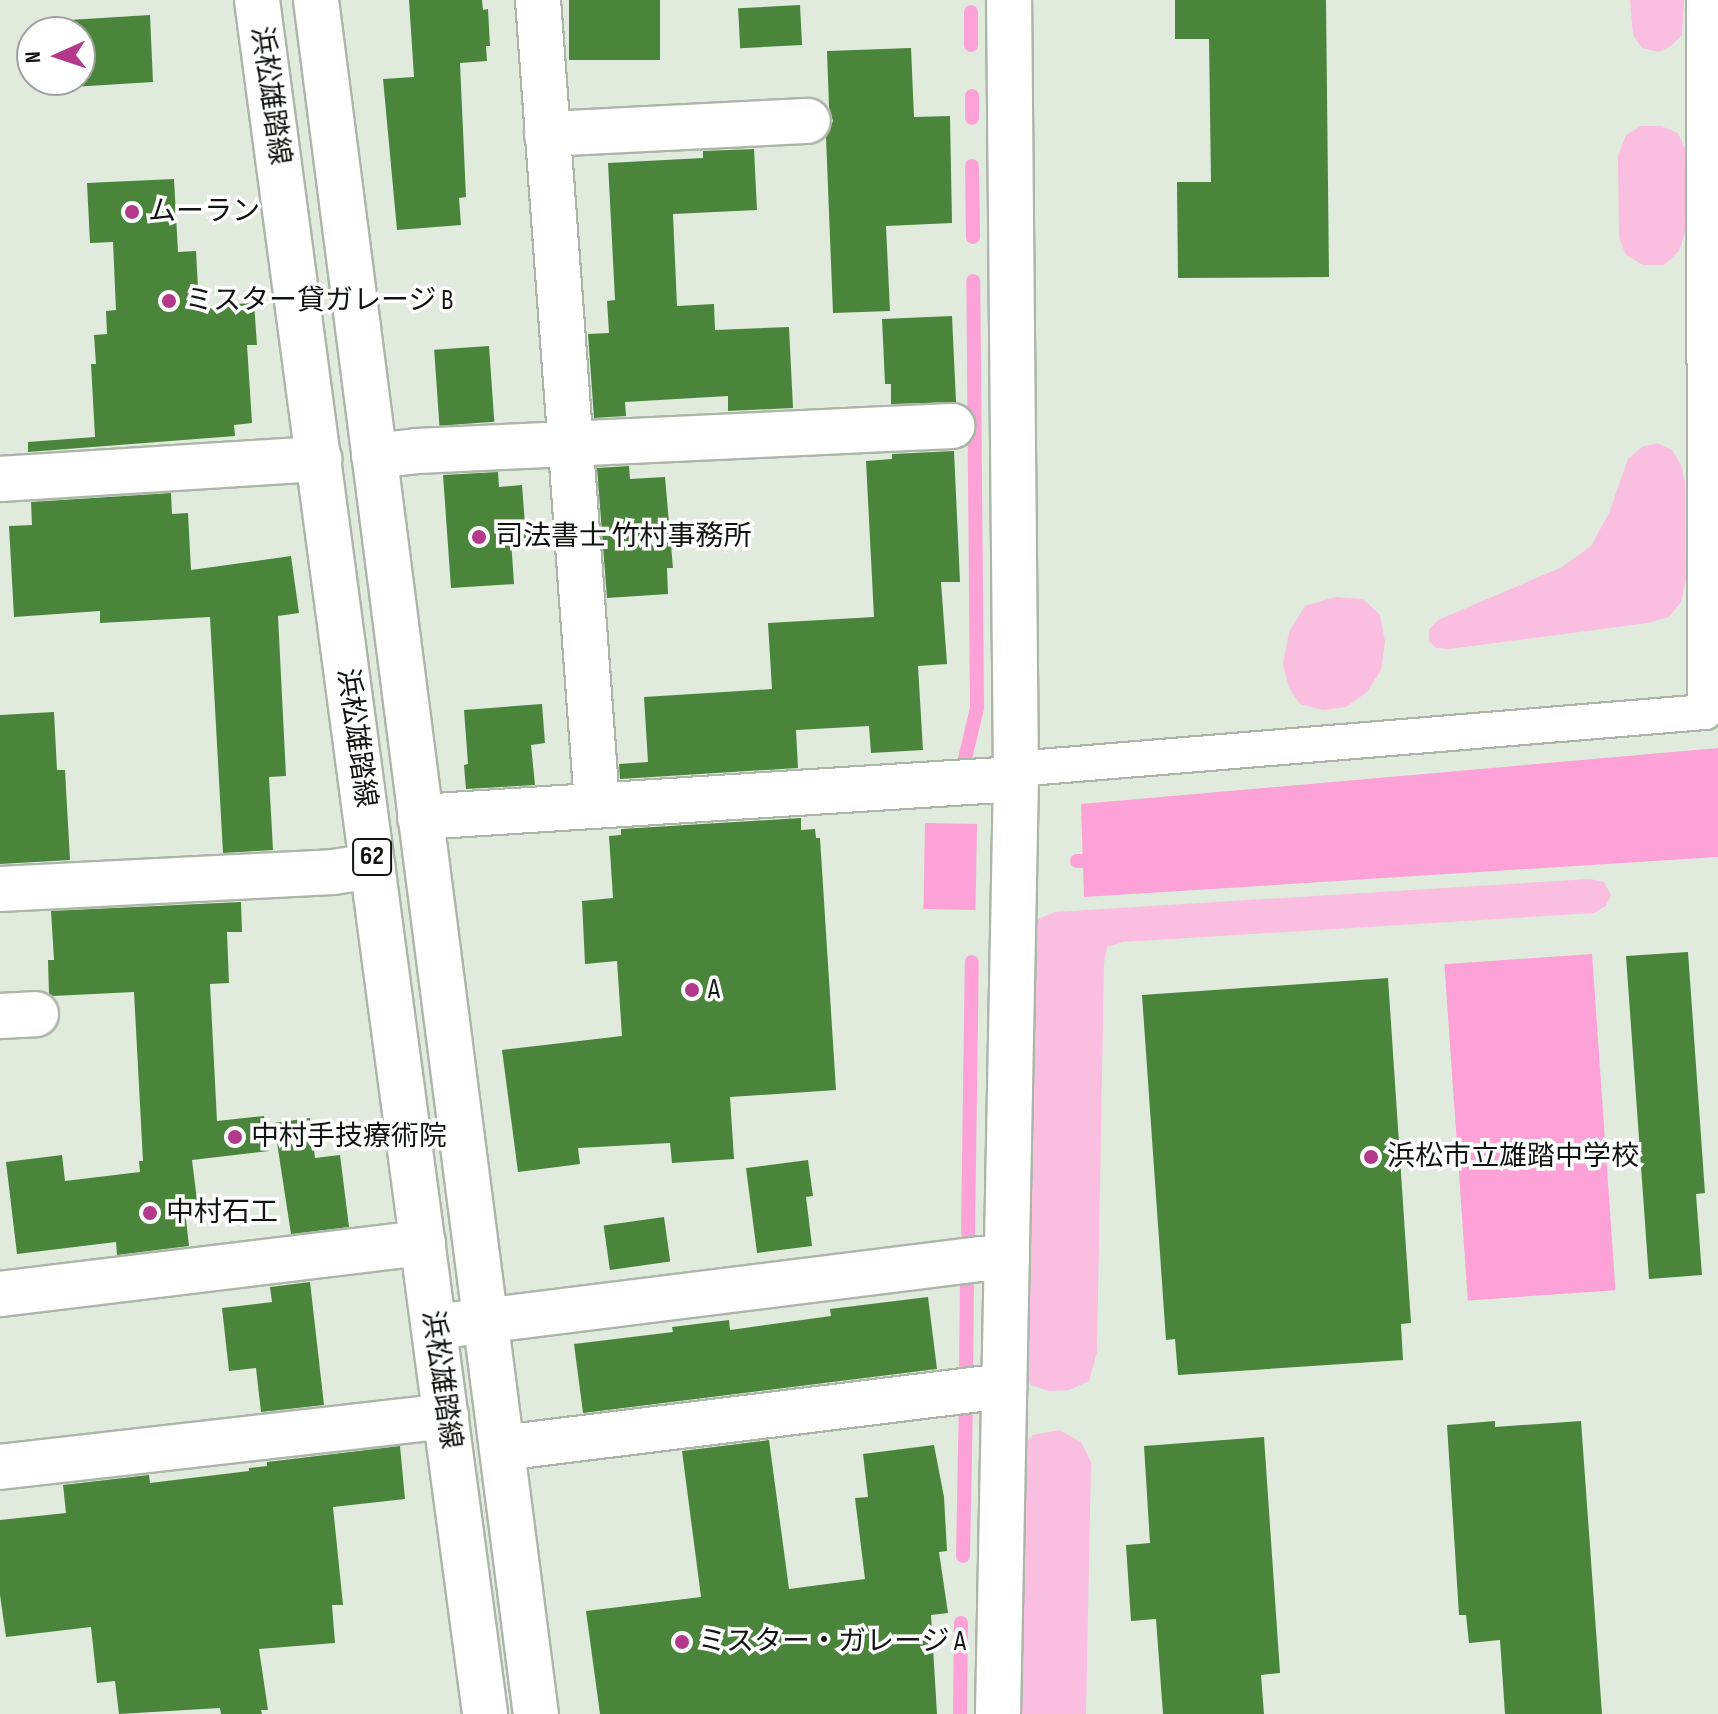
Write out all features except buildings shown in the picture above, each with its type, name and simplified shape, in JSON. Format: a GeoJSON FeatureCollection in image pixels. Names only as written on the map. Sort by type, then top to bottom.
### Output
{"type":"FeatureCollection","features":[{"type":"Feature","properties":{"kind":"street","name":"浜松雄踏線"},"geometry":{"type":"LineString","coordinates":[[257,0],[485,1714]]}},
{"type":"Feature","properties":{"kind":"street","name":"浜松雄踏線"},"geometry":{"type":"LineString","coordinates":[[316,0],[536,1714]]}},
{"type":"Feature","properties":{"kind":"street"},"geometry":{"type":"LineString","coordinates":[[538,0],[597,804]]}},
{"type":"Feature","properties":{"kind":"street"},"geometry":{"type":"LineString","coordinates":[[998,1714],[1016,774],[1009,0]]}},
{"type":"Feature","properties":{"kind":"street"},"geometry":{"type":"LineString","coordinates":[[420,817],[1016,774],[1705,712],[1704,0]]}},
{"type":"Feature","properties":{"kind":"street"},"geometry":{"type":"LineString","coordinates":[[547,134],[808,121]]}},
{"type":"Feature","properties":{"kind":"street"},"geometry":{"type":"LineString","coordinates":[[374,456],[570,443],[952,426]]}},
{"type":"Feature","properties":{"kind":"street"},"geometry":{"type":"LineString","coordinates":[[0,479],[319,459]]}},
{"type":"Feature","properties":{"kind":"street"},"geometry":{"type":"LineString","coordinates":[[0,889],[333,872],[373,866]]}},
{"type":"Feature","properties":{"kind":"street"},"geometry":{"type":"LineString","coordinates":[[0,1294],[423,1243]]}},
{"type":"Feature","properties":{"kind":"street"},"geometry":{"type":"LineString","coordinates":[[434,1327],[980,1259],[1007,1259]]}},
{"type":"Feature","properties":{"kind":"street"},"geometry":{"type":"LineString","coordinates":[[502,1448],[1004,1386]]}},
{"type":"Feature","properties":{"kind":"street"},"geometry":{"type":"LineString","coordinates":[[0,1467],[446,1416]]}},
{"type":"Feature","properties":{"kind":"shaded area"},"geometry":{"type":"Polygon","coordinates":[[[1630,0],[1684,0],[1682,35],[1671,46],[1658,52],[1642,48],[1633,35],[1630,0]]]}},
{"type":"Feature","properties":{"kind":"shaded area"},"geometry":{"type":"Polygon","coordinates":[[[1641,126],[1661,126],[1678,133],[1685,149],[1685,232],[1679,251],[1664,265],[1643,265],[1626,255],[1619,238],[1618,156],[1626,135],[1641,126]]]}},
{"type":"Feature","properties":{"kind":"shaded area"},"geometry":{"type":"Polygon","coordinates":[[[1657,443],[1672,450],[1681,465],[1685,482],[1686,580],[1681,602],[1669,617],[1648,623],[1449,649],[1436,648],[1429,641],[1429,630],[1438,620],[1562,567],[1591,546],[1609,513],[1628,459],[1642,447],[1657,443]]]}},
{"type":"Feature","properties":{"kind":"shaded area"},"geometry":{"type":"Polygon","coordinates":[[[1335,597],[1363,599],[1380,615],[1385,642],[1381,670],[1367,692],[1346,707],[1323,710],[1300,704],[1289,688],[1283,664],[1289,632],[1305,606],[1335,597]]]}},
{"type":"Feature","properties":{"kind":"shaded area"},"geometry":{"type":"Polygon","coordinates":[[[1718,748],[1718,857],[1084,897],[1081,804],[1718,748]]]}},
{"type":"Feature","properties":{"kind":"shaded area"},"geometry":{"type":"Polygon","coordinates":[[[925,823],[977,824],[975,910],[923,909],[925,823]]]}},
{"type":"Feature","properties":{"kind":"shaded area"},"geometry":{"type":"Polygon","coordinates":[[[1590,879],[1604,882],[1611,895],[1606,906],[1594,913],[1123,942],[1107,947],[1104,963],[1097,1352],[1089,1381],[1069,1390],[1049,1391],[1031,1385],[1020,1370],[1029,943],[1036,920],[1055,912],[1590,879]]]}},
{"type":"Feature","properties":{"kind":"shaded area"},"geometry":{"type":"Polygon","coordinates":[[[1592,954],[1616,1290],[1468,1301],[1444,964],[1592,954]]]}},
{"type":"Feature","properties":{"kind":"shaded area"},"geometry":{"type":"Polygon","coordinates":[[[1059,1430],[1081,1442],[1091,1462],[1086,1714],[1014,1714],[1019,1451],[1033,1435],[1059,1430]]]}},
{"type":"Feature","properties":{"kind":"waterway"},"geometry":{"type":"LineString","coordinates":[[971,12],[971,45]]}},
{"type":"Feature","properties":{"kind":"waterway"},"geometry":{"type":"LineString","coordinates":[[972,96],[972,118]]}},
{"type":"Feature","properties":{"kind":"waterway"},"geometry":{"type":"LineString","coordinates":[[972,166],[973,237]]}},
{"type":"Feature","properties":{"kind":"waterway"},"geometry":{"type":"LineString","coordinates":[[964,763],[977,708],[973,281]]}},
{"type":"Feature","properties":{"kind":"waterway"},"geometry":{"type":"LineString","coordinates":[[1077,861],[1083,861]]}},
{"type":"Feature","properties":{"kind":"waterway"},"geometry":{"type":"LineString","coordinates":[[968,1233],[972,962]]}},
{"type":"Feature","properties":{"kind":"waterway"},"geometry":{"type":"LineString","coordinates":[[966,1379],[967,1287]]}},
{"type":"Feature","properties":{"kind":"waterway"},"geometry":{"type":"LineString","coordinates":[[963,1556],[966,1399]]}},
{"type":"Feature","properties":{"kind":"waterway"},"geometry":{"type":"LineString","coordinates":[[960,1714],[961,1623]]}},
{"type":"Feature","properties":{"kind":"place","name":"ムーラン"},"geometry":{"type":"Point","coordinates":[132,212]}},
{"type":"Feature","properties":{"kind":"place","name":"ミスター貸ガレージ B"},"geometry":{"type":"Point","coordinates":[169,301]}},
{"type":"Feature","properties":{"kind":"place","name":"司法書士 竹村事務所"},"geometry":{"type":"Point","coordinates":[479,537]}},
{"type":"Feature","properties":{"kind":"place","name":"A"},"geometry":{"type":"Point","coordinates":[692,990]}},
{"type":"Feature","properties":{"kind":"place","name":"中村手技療術院"},"geometry":{"type":"Point","coordinates":[235,1137]}},
{"type":"Feature","properties":{"kind":"place","name":"浜松市立雄踏中学校"},"geometry":{"type":"Point","coordinates":[1371,1157]}},
{"type":"Feature","properties":{"kind":"place","name":"中村石工"},"geometry":{"type":"Point","coordinates":[150,1213]}},
{"type":"Feature","properties":{"kind":"place","name":"ミスター・ガレージ A"},"geometry":{"type":"Point","coordinates":[682,1642]}}]}
